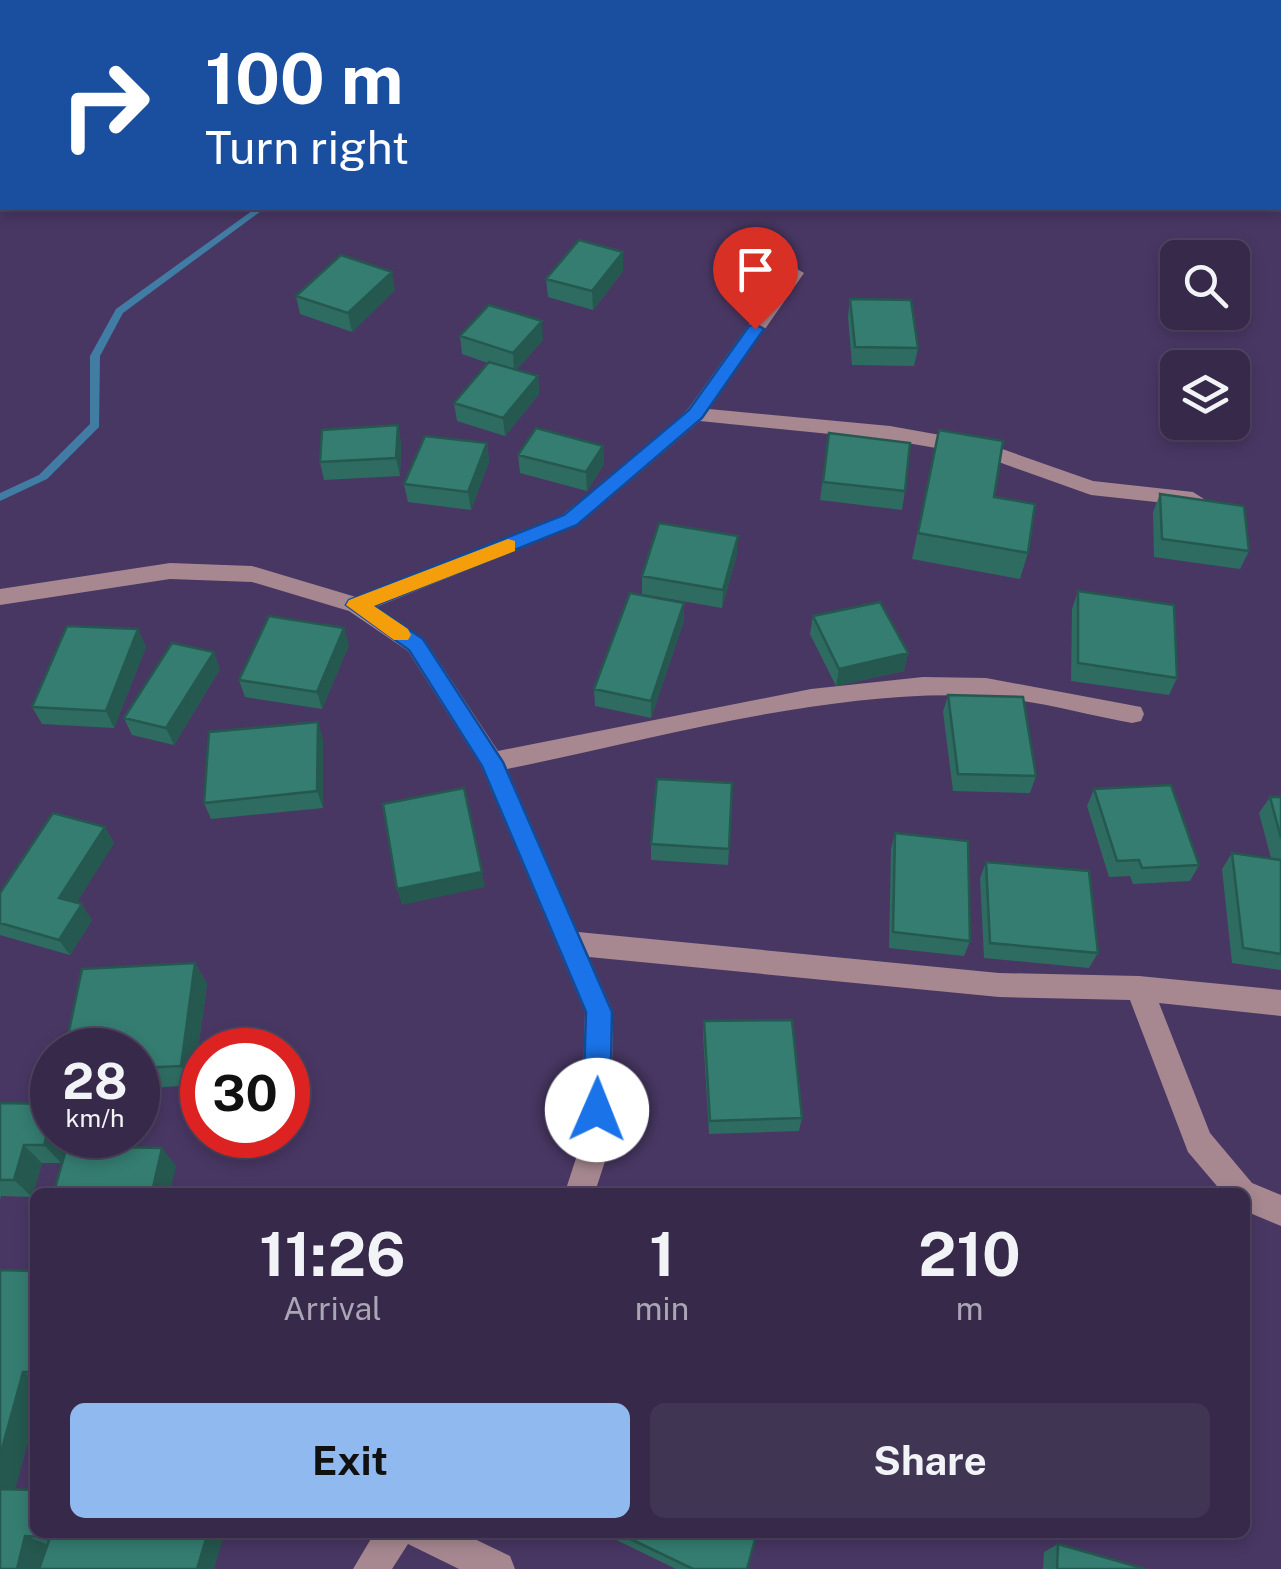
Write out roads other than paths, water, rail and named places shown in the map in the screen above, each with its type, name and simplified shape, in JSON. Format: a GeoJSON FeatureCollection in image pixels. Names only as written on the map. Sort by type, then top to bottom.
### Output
{"type":"FeatureCollection","features":[{"type":"Feature","properties":{"kind":"street"},"geometry":{"type":"LineString","coordinates":[[357,605],[570,520],[696,414],[795,273]]}},
{"type":"Feature","properties":{"kind":"street"},"geometry":{"type":"LineString","coordinates":[[696,414],[966,446],[1091,488],[1193,498]]}},
{"type":"Feature","properties":{"kind":"street"},"geometry":{"type":"LineString","coordinates":[[0,598],[170,571],[252,574],[357,605],[416,645],[492,762],[599,1012],[596,1143],[581,1188]]}},
{"type":"Feature","properties":{"kind":"street"},"geometry":{"type":"LineString","coordinates":[[492,762],[810,698],[923,686],[986,688],[1132,714]]}},
{"type":"Feature","properties":{"kind":"street"},"geometry":{"type":"LineString","coordinates":[[570,942],[1000,986],[1139,988],[1281,1003]]}},
{"type":"Feature","properties":{"kind":"street"},"geometry":{"type":"LineString","coordinates":[[1139,988],[1200,1142],[1238,1188]]}},
{"type":"Feature","properties":{"kind":"street"},"geometry":{"type":"LineString","coordinates":[[1250,1197],[1281,1212]]}},
{"type":"Feature","properties":{"kind":"street"},"geometry":{"type":"LineString","coordinates":[[371,1569],[392,1538]]}},
{"type":"Feature","properties":{"kind":"street"},"geometry":{"type":"LineString","coordinates":[[433,1538],[497,1569]]}},
{"type":"Feature","properties":{"kind":"waterway"},"geometry":{"type":"LineString","coordinates":[[0,497],[43,477],[95,425],[95,356],[119,311],[258,210]]}}]}
